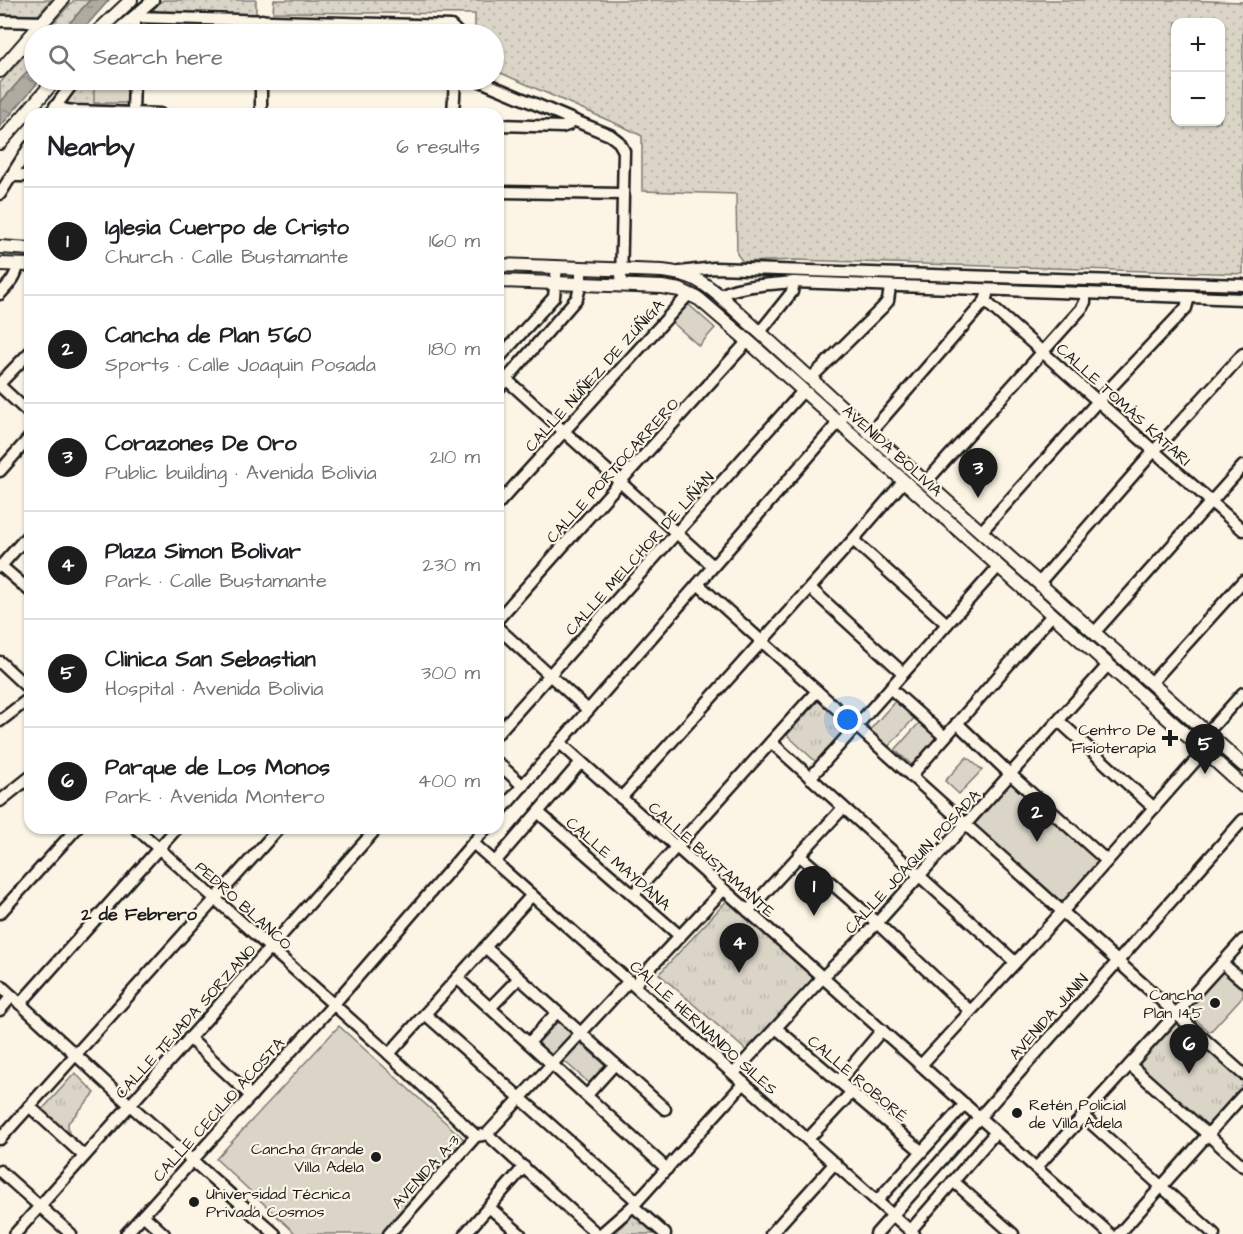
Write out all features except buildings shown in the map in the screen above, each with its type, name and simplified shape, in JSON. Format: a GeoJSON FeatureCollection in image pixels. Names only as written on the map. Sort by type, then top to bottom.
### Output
{"type":"FeatureCollection","features":[{"type":"Feature","properties":{"kind":"main road"},"geometry":{"type":"LineString","coordinates":[[43,22],[62,0]]}},
{"type":"Feature","properties":{"kind":"main road"},"geometry":{"type":"LineString","coordinates":[[106,24],[131,0]]}},
{"type":"Feature","properties":{"kind":"main road"},"geometry":{"type":"LineString","coordinates":[[0,71],[24,44]]}},
{"type":"Feature","properties":{"kind":"main road"},"geometry":{"type":"LineString","coordinates":[[31,108],[46,90]]}},
{"type":"Feature","properties":{"kind":"main road"},"geometry":{"type":"LineString","coordinates":[[0,143],[24,116]]}},
{"type":"Feature","properties":{"kind":"main road"},"geometry":{"type":"LineString","coordinates":[[0,247],[24,249]]}},
{"type":"Feature","properties":{"kind":"main road"},"geometry":{"type":"LineString","coordinates":[[0,264],[24,265]]}},
{"type":"Feature","properties":{"kind":"main road","name":"AVENIDA BOLIVIA"},"geometry":{"type":"LineString","coordinates":[[504,265],[676,273],[703,282],[1243,765]]}},
{"type":"Feature","properties":{"kind":"main road","name":"AVENIDA BOLIVIA"},"geometry":{"type":"LineString","coordinates":[[504,281],[662,286],[699,299],[1243,786]]}},
{"type":"Feature","properties":{"kind":"street"},"geometry":{"type":"LineString","coordinates":[[126,24],[153,0]]}},
{"type":"Feature","properties":{"kind":"street"},"geometry":{"type":"LineString","coordinates":[[135,17],[388,24]]}},
{"type":"Feature","properties":{"kind":"street"},"geometry":{"type":"LineString","coordinates":[[135,17],[135,24]]}},
{"type":"Feature","properties":{"kind":"street"},"geometry":{"type":"LineString","coordinates":[[0,21],[43,22]]}},
{"type":"Feature","properties":{"kind":"street"},"geometry":{"type":"LineString","coordinates":[[54,108],[68,90]]}},
{"type":"Feature","properties":{"kind":"street"},"geometry":{"type":"LineString","coordinates":[[133,108],[134,90]]}},
{"type":"Feature","properties":{"kind":"street"},"geometry":{"type":"LineString","coordinates":[[261,90],[261,108]]}},
{"type":"Feature","properties":{"kind":"street"},"geometry":{"type":"LineString","coordinates":[[453,108],[454,90]]}},
{"type":"Feature","properties":{"kind":"street"},"geometry":{"type":"LineString","coordinates":[[502,90],[610,135],[619,142],[624,151],[621,285]]}},
{"type":"Feature","properties":{"kind":"street"},"geometry":{"type":"LineString","coordinates":[[504,125],[562,127],[573,120]]}},
{"type":"Feature","properties":{"kind":"street"},"geometry":{"type":"LineString","coordinates":[[0,194],[24,155]]}},
{"type":"Feature","properties":{"kind":"street"},"geometry":{"type":"LineString","coordinates":[[11,176],[24,176]]}},
{"type":"Feature","properties":{"kind":"street"},"geometry":{"type":"LineString","coordinates":[[504,192],[623,194]]}},
{"type":"Feature","properties":{"kind":"street"},"geometry":{"type":"LineString","coordinates":[[0,294],[24,265]]}},
{"type":"Feature","properties":{"kind":"street"},"geometry":{"type":"LineString","coordinates":[[504,352],[554,297],[557,267]]}},
{"type":"Feature","properties":{"kind":"street"},"geometry":{"type":"LineString","coordinates":[[504,383],[577,298],[581,284],[581,268]]}},
{"type":"Feature","properties":{"kind":"street"},"geometry":{"type":"LineString","coordinates":[[676,273],[714,268],[1243,285]]}},
{"type":"Feature","properties":{"kind":"street"},"geometry":{"type":"LineString","coordinates":[[720,297],[729,291],[738,289],[794,282],[1243,299]]}},
{"type":"Feature","properties":{"kind":"street"},"geometry":{"type":"LineString","coordinates":[[760,332],[792,292],[794,282]]}},
{"type":"Feature","properties":{"kind":"street"},"geometry":{"type":"LineString","coordinates":[[811,378],[883,307],[888,301],[890,287]]}},
{"type":"Feature","properties":{"kind":"street"},"geometry":{"type":"LineString","coordinates":[[870,433],[985,301],[990,290]]}},
{"type":"Feature","properties":{"kind":"street"},"geometry":{"type":"LineString","coordinates":[[926,483],[1082,308],[1085,293]]}},
{"type":"Feature","properties":{"kind":"street","name":"CALLE NÚÑEZ DE ZÚÑIGA"},"geometry":{"type":"LineString","coordinates":[[504,497],[689,294]]}},
{"type":"Feature","properties":{"kind":"street"},"geometry":{"type":"LineString","coordinates":[[554,297],[565,297],[572,305]]}},
{"type":"Feature","properties":{"kind":"street"},"geometry":{"type":"LineString","coordinates":[[981,532],[1098,401],[1186,308],[1189,297]]}},
{"type":"Feature","properties":{"kind":"street","name":"CALLE TOMÁS KATARI"},"geometry":{"type":"LineString","coordinates":[[985,301],[1243,530]]}},
{"type":"Feature","properties":{"kind":"street","name":"CALLE PORTOCARRERO"},"geometry":{"type":"LineString","coordinates":[[504,612],[748,341]]}},
{"type":"Feature","properties":{"kind":"street"},"geometry":{"type":"LineString","coordinates":[[1039,584],[1154,451],[1243,354]]}},
{"type":"Feature","properties":{"kind":"street"},"geometry":{"type":"LineString","coordinates":[[24,358],[0,384],[24,408]]}},
{"type":"Feature","properties":{"kind":"street"},"geometry":{"type":"LineString","coordinates":[[507,380],[713,567]]}},
{"type":"Feature","properties":{"kind":"street","name":"CALLE MELCHOR DE LIÑÁN"},"geometry":{"type":"LineString","coordinates":[[504,727],[803,392]]}},
{"type":"Feature","properties":{"kind":"street"},"geometry":{"type":"LineString","coordinates":[[504,807],[847,412]]}},
{"type":"Feature","properties":{"kind":"street"},"geometry":{"type":"LineString","coordinates":[[0,471],[24,444]]}},
{"type":"Feature","properties":{"kind":"street"},"geometry":{"type":"LineString","coordinates":[[1094,633],[1243,466]]}},
{"type":"Feature","properties":{"kind":"street"},"geometry":{"type":"LineString","coordinates":[[621,798],[903,482]]}},
{"type":"Feature","properties":{"kind":"street"},"geometry":{"type":"LineString","coordinates":[[24,539],[0,566],[24,586]]}},
{"type":"Feature","properties":{"kind":"street"},"geometry":{"type":"LineString","coordinates":[[853,540],[947,624]]}},
{"type":"Feature","properties":{"kind":"street"},"geometry":{"type":"LineString","coordinates":[[810,778],[998,567]]}},
{"type":"Feature","properties":{"kind":"street"},"geometry":{"type":"LineString","coordinates":[[1151,683],[1243,581]]}},
{"type":"Feature","properties":{"kind":"street"},"geometry":{"type":"LineString","coordinates":[[698,584],[1243,1074]]}},
{"type":"Feature","properties":{"kind":"street"},"geometry":{"type":"LineString","coordinates":[[810,588],[903,673]]}},
{"type":"Feature","properties":{"kind":"street"},"geometry":{"type":"LineString","coordinates":[[911,776],[1052,615]]}},
{"type":"Feature","properties":{"kind":"street"},"geometry":{"type":"LineString","coordinates":[[504,633],[588,710]]}},
{"type":"Feature","properties":{"kind":"street"},"geometry":{"type":"LineString","coordinates":[[0,663],[24,685]]}},
{"type":"Feature","properties":{"kind":"street","name":"CALLE JOAQUIN POSADA"},"geometry":{"type":"LineString","coordinates":[[734,1073],[823,977],[877,923],[1108,666]]}},
{"type":"Feature","properties":{"kind":"street"},"geometry":{"type":"LineString","coordinates":[[890,688],[945,737]]}},
{"type":"Feature","properties":{"kind":"street"},"geometry":{"type":"LineString","coordinates":[[633,895],[817,691]]}},
{"type":"Feature","properties":{"kind":"street"},"geometry":{"type":"LineString","coordinates":[[1207,733],[1243,693]]}},
{"type":"Feature","properties":{"kind":"street"},"geometry":{"type":"LineString","coordinates":[[0,721],[24,703]]}},
{"type":"Feature","properties":{"kind":"street"},"geometry":{"type":"LineString","coordinates":[[1059,721],[1154,807]]}},
{"type":"Feature","properties":{"kind":"street"},"geometry":{"type":"LineString","coordinates":[[957,723],[1107,861]]}},
{"type":"Feature","properties":{"kind":"street"},"geometry":{"type":"LineString","coordinates":[[771,742],[1015,962]]}},
{"type":"Feature","properties":{"kind":"street","name":"CALLE BUSTAMANTE"},"geometry":{"type":"LineString","coordinates":[[560,743],[1110,1234]]}},
{"type":"Feature","properties":{"kind":"street"},"geometry":{"type":"LineString","coordinates":[[921,1065],[1062,912],[1204,751]]}},
{"type":"Feature","properties":{"kind":"street"},"geometry":{"type":"LineString","coordinates":[[495,862],[581,762]]}},
{"type":"Feature","properties":{"kind":"street"},"geometry":{"type":"LineString","coordinates":[[504,769],[523,786]]}},
{"type":"Feature","properties":{"kind":"street"},"geometry":{"type":"LineString","coordinates":[[0,801],[24,782]]}},
{"type":"Feature","properties":{"kind":"street"},"geometry":{"type":"LineString","coordinates":[[748,911],[843,808]]}},
{"type":"Feature","properties":{"kind":"street","name":"CALLE MAYDANA"},"geometry":{"type":"LineString","coordinates":[[538,813],[680,936]]}},
{"type":"Feature","properties":{"kind":"street","name":"AVENIDA JUNIN"},"geometry":{"type":"LineString","coordinates":[[876,1234],[1243,820]]}},
{"type":"Feature","properties":{"kind":"street"},"geometry":{"type":"LineString","coordinates":[[0,913],[72,834]]}},
{"type":"Feature","properties":{"kind":"street","name":"PEDRO BLANCO"},"geometry":{"type":"LineString","coordinates":[[143,834],[333,1005],[482,1135],[524,1167],[599,1234]]}},
{"type":"Feature","properties":{"kind":"street"},"geometry":{"type":"LineString","coordinates":[[0,1011],[16,1000],[172,834]]}},
{"type":"Feature","properties":{"kind":"street"},"geometry":{"type":"LineString","coordinates":[[0,1139],[274,834]]}},
{"type":"Feature","properties":{"kind":"street","name":"CALLE TEJADA SORZANO"},"geometry":{"type":"LineString","coordinates":[[15,1234],[372,834]]}},
{"type":"Feature","properties":{"kind":"street","name":"CALLE CECILIO ACOSTA"},"geometry":{"type":"LineString","coordinates":[[126,1234],[333,1005],[479,834]]}},
{"type":"Feature","properties":{"kind":"street","name":"CALLE HERNANDO SILES"},"geometry":{"type":"LineString","coordinates":[[473,843],[912,1232]]}},
{"type":"Feature","properties":{"kind":"street"},"geometry":{"type":"LineString","coordinates":[[798,855],[877,923],[970,1011]]}},
{"type":"Feature","properties":{"kind":"street","name":"AVENIDA A-3"},"geometry":{"type":"LineString","coordinates":[[389,1234],[482,1135],[521,1099],[580,1033],[680,936],[723,890]]}},
{"type":"Feature","properties":{"kind":"street"},"geometry":{"type":"LineString","coordinates":[[389,1054],[532,895]]}},
{"type":"Feature","properties":{"kind":"street"},"geometry":{"type":"LineString","coordinates":[[1036,1168],[1243,940]]}},
{"type":"Feature","properties":{"kind":"street"},"geometry":{"type":"LineString","coordinates":[[484,947],[665,1109]]}},
{"type":"Feature","properties":{"kind":"street"},"geometry":{"type":"LineString","coordinates":[[1222,963],[1243,981]]}},
{"type":"Feature","properties":{"kind":"street"},"geometry":{"type":"LineString","coordinates":[[457,978],[667,1168]]}},
{"type":"Feature","properties":{"kind":"street"},"geometry":{"type":"LineString","coordinates":[[490,1008],[519,978]]}},
{"type":"Feature","properties":{"kind":"street"},"geometry":{"type":"LineString","coordinates":[[0,985],[274,1234]]}},
{"type":"Feature","properties":{"kind":"street"},"geometry":{"type":"LineString","coordinates":[[529,1043],[557,1012]]}},
{"type":"Feature","properties":{"kind":"street"},"geometry":{"type":"LineString","coordinates":[[425,1014],[521,1099],[635,1204],[664,1234]]}},
{"type":"Feature","properties":{"kind":"street","name":"CALLE ROBORÉ"},"geometry":{"type":"LineString","coordinates":[[776,1028],[921,1151]]}},
{"type":"Feature","properties":{"kind":"street"},"geometry":{"type":"LineString","coordinates":[[839,1081],[882,1030]]}},
{"type":"Feature","properties":{"kind":"street"},"geometry":{"type":"LineString","coordinates":[[189,1038],[251,1096]]}},
{"type":"Feature","properties":{"kind":"street"},"geometry":{"type":"LineString","coordinates":[[586,1095],[615,1064]]}},
{"type":"Feature","properties":{"kind":"street"},"geometry":{"type":"LineString","coordinates":[[1130,1065],[1243,1166]]}},
{"type":"Feature","properties":{"kind":"street"},"geometry":{"type":"LineString","coordinates":[[599,1234],[635,1204],[744,1083]]}},
{"type":"Feature","properties":{"kind":"street"},"geometry":{"type":"LineString","coordinates":[[808,1139],[852,1092]]}},
{"type":"Feature","properties":{"kind":"street"},"geometry":{"type":"LineString","coordinates":[[1119,1234],[1243,1095]]}},
{"type":"Feature","properties":{"kind":"street"},"geometry":{"type":"LineString","coordinates":[[877,1201],[965,1104]]}},
{"type":"Feature","properties":{"kind":"street"},"geometry":{"type":"LineString","coordinates":[[29,1106],[84,1156]]}},
{"type":"Feature","properties":{"kind":"street"},"geometry":{"type":"LineString","coordinates":[[1083,1116],[1214,1234]]}},
{"type":"Feature","properties":{"kind":"street"},"geometry":{"type":"LineString","coordinates":[[912,1232],[953,1180],[996,1132]]}},
{"type":"Feature","properties":{"kind":"street"},"geometry":{"type":"LineString","coordinates":[[771,1234],[835,1163]]}},
{"type":"Feature","properties":{"kind":"street"},"geometry":{"type":"LineString","coordinates":[[465,1234],[524,1167]]}},
{"type":"Feature","properties":{"kind":"street"},"geometry":{"type":"LineString","coordinates":[[0,1171],[71,1234]]}},
{"type":"Feature","properties":{"kind":"street"},"geometry":{"type":"LineString","coordinates":[[953,1180],[1013,1234]]}},
{"type":"Feature","properties":{"kind":"street"},"geometry":{"type":"LineString","coordinates":[[489,1207],[520,1234]]}},
{"type":"Feature","properties":{"kind":"street"},"geometry":{"type":"LineString","coordinates":[[143,1215],[164,1234]]}},
{"type":"Feature","properties":{"kind":"green space"},"geometry":{"type":"Polygon","coordinates":[[[0,0],[51,0],[38,15],[0,14],[0,0]]]}},
{"type":"Feature","properties":{"kind":"green space"},"geometry":{"type":"Polygon","coordinates":[[[74,0],[90,0],[69,24],[52,24],[74,0]]]}},
{"type":"Feature","properties":{"kind":"green space"},"geometry":{"type":"Polygon","coordinates":[[[163,0],[256,0],[256,17],[155,11],[154,8],[163,0]]]}},
{"type":"Feature","properties":{"kind":"green space"},"geometry":{"type":"Polygon","coordinates":[[[274,0],[1177,0],[1243,2],[1243,274],[796,260],[743,262],[737,254],[736,194],[642,191],[642,136],[504,74],[504,24],[475,24],[475,14],[273,12],[274,0]]]}},
{"type":"Feature","properties":{"kind":"green space"},"geometry":{"type":"Polygon","coordinates":[[[24,55],[24,75],[0,103],[0,83],[24,55]]]}},
{"type":"Feature","properties":{"kind":"green space"},"geometry":{"type":"Polygon","coordinates":[[[73,90],[129,90],[129,105],[127,106],[70,105],[66,98],[73,90]]]}},
{"type":"Feature","properties":{"kind":"green space"},"geometry":{"type":"Polygon","coordinates":[[[94,90],[128,90],[127,103],[94,103],[94,90]]]}},
{"type":"Feature","properties":{"kind":"green space"},"geometry":{"type":"Polygon","coordinates":[[[688,304],[715,328],[699,346],[672,322],[688,304]]]}},
{"type":"Feature","properties":{"kind":"green space"},"geometry":{"type":"Polygon","coordinates":[[[821,698],[851,724],[816,762],[787,735],[821,698]]]}},
{"type":"Feature","properties":{"kind":"green space"},"geometry":{"type":"Polygon","coordinates":[[[897,699],[916,716],[888,747],[869,731],[897,699]]]}},
{"type":"Feature","properties":{"kind":"green space"},"geometry":{"type":"Polygon","coordinates":[[[919,723],[936,738],[912,765],[895,750],[919,723]]]}},
{"type":"Feature","properties":{"kind":"green space"},"geometry":{"type":"Polygon","coordinates":[[[967,757],[982,770],[959,794],[945,781],[967,757]]]}},
{"type":"Feature","properties":{"kind":"green space"},"geometry":{"type":"Polygon","coordinates":[[[1012,781],[1101,861],[1062,904],[973,824],[1012,781]]]}},
{"type":"Feature","properties":{"kind":"green space"},"geometry":{"type":"Polygon","coordinates":[[[733,894],[818,973],[748,1052],[659,974],[733,894]]]}},
{"type":"Feature","properties":{"kind":"green space","name":"Cancha Plan 145"},"geometry":{"type":"Polygon","coordinates":[[[1223,971],[1243,988],[1243,996],[1210,1032],[1186,1011],[1223,971]]]}},
{"type":"Feature","properties":{"kind":"green space"},"geometry":{"type":"Polygon","coordinates":[[[557,1015],[578,1034],[552,1062],[531,1043],[557,1015]]]}},
{"type":"Feature","properties":{"kind":"green space"},"geometry":{"type":"Polygon","coordinates":[[[1175,1021],[1243,1081],[1243,1085],[1205,1128],[1135,1066],[1175,1021]]]}},
{"type":"Feature","properties":{"kind":"green space"},"geometry":{"type":"Polygon","coordinates":[[[339,1026],[466,1141],[381,1234],[296,1234],[216,1159],[339,1026]]]}},
{"type":"Feature","properties":{"kind":"green space"},"geometry":{"type":"Polygon","coordinates":[[[579,1042],[605,1065],[589,1083],[563,1060],[579,1042]]]}},
{"type":"Feature","properties":{"kind":"green space"},"geometry":{"type":"Polygon","coordinates":[[[75,1073],[95,1093],[68,1123],[69,1138],[40,1112],[75,1073]]]}},
{"type":"Feature","properties":{"kind":"green space"},"geometry":{"type":"Polygon","coordinates":[[[634,1211],[662,1234],[615,1234],[634,1211]]]}},
{"type":"Feature","properties":{"kind":"water"},"geometry":{"type":"Polygon","coordinates":[[[90,0],[109,0],[88,24],[69,24],[90,0]]]}},
{"type":"Feature","properties":{"kind":"water"},"geometry":{"type":"Polygon","coordinates":[[[24,75],[24,90],[31,90],[0,127],[0,103],[24,75]]]}},
{"type":"Feature","properties":{"kind":"place","name":"Corazones De Oro"},"geometry":{"type":"Point","coordinates":[978,498]}},
{"type":"Feature","properties":{"kind":"place","name":"Centro De Fisioterapia"},"geometry":{"type":"Point","coordinates":[1170,738]}},
{"type":"Feature","properties":{"kind":"place","name":"Clinica San Sebastian"},"geometry":{"type":"Point","coordinates":[1205,774]}},
{"type":"Feature","properties":{"kind":"place","name":"Cancha de Plan 560"},"geometry":{"type":"Point","coordinates":[1037,842]}},
{"type":"Feature","properties":{"kind":"place","name":"Iglesia Cuerpo de Cristo"},"geometry":{"type":"Point","coordinates":[814,916]}},
{"type":"Feature","properties":{"kind":"place","name":"Plaza Simon Bolivar"},"geometry":{"type":"Point","coordinates":[739,973]}},
{"type":"Feature","properties":{"kind":"place","name":"Cancha Plan 145"},"geometry":{"type":"Point","coordinates":[1215,1003]}},
{"type":"Feature","properties":{"kind":"place","name":"Parque de Los Monos"},"geometry":{"type":"Point","coordinates":[1189,1074]}},
{"type":"Feature","properties":{"kind":"place","name":"Retén Policial de Villa Adela"},"geometry":{"type":"Point","coordinates":[1017,1113]}},
{"type":"Feature","properties":{"kind":"place","name":"Cancha Grande Villa Adela"},"geometry":{"type":"Point","coordinates":[376,1157]}},
{"type":"Feature","properties":{"kind":"place","name":"Universidad Técnica Privada Cosmos"},"geometry":{"type":"Point","coordinates":[194,1202]}},
{"type":"Feature","properties":{"kind":"district","name":"2 de Febrero"},"geometry":{"type":"Point","coordinates":[139,914]}}]}
